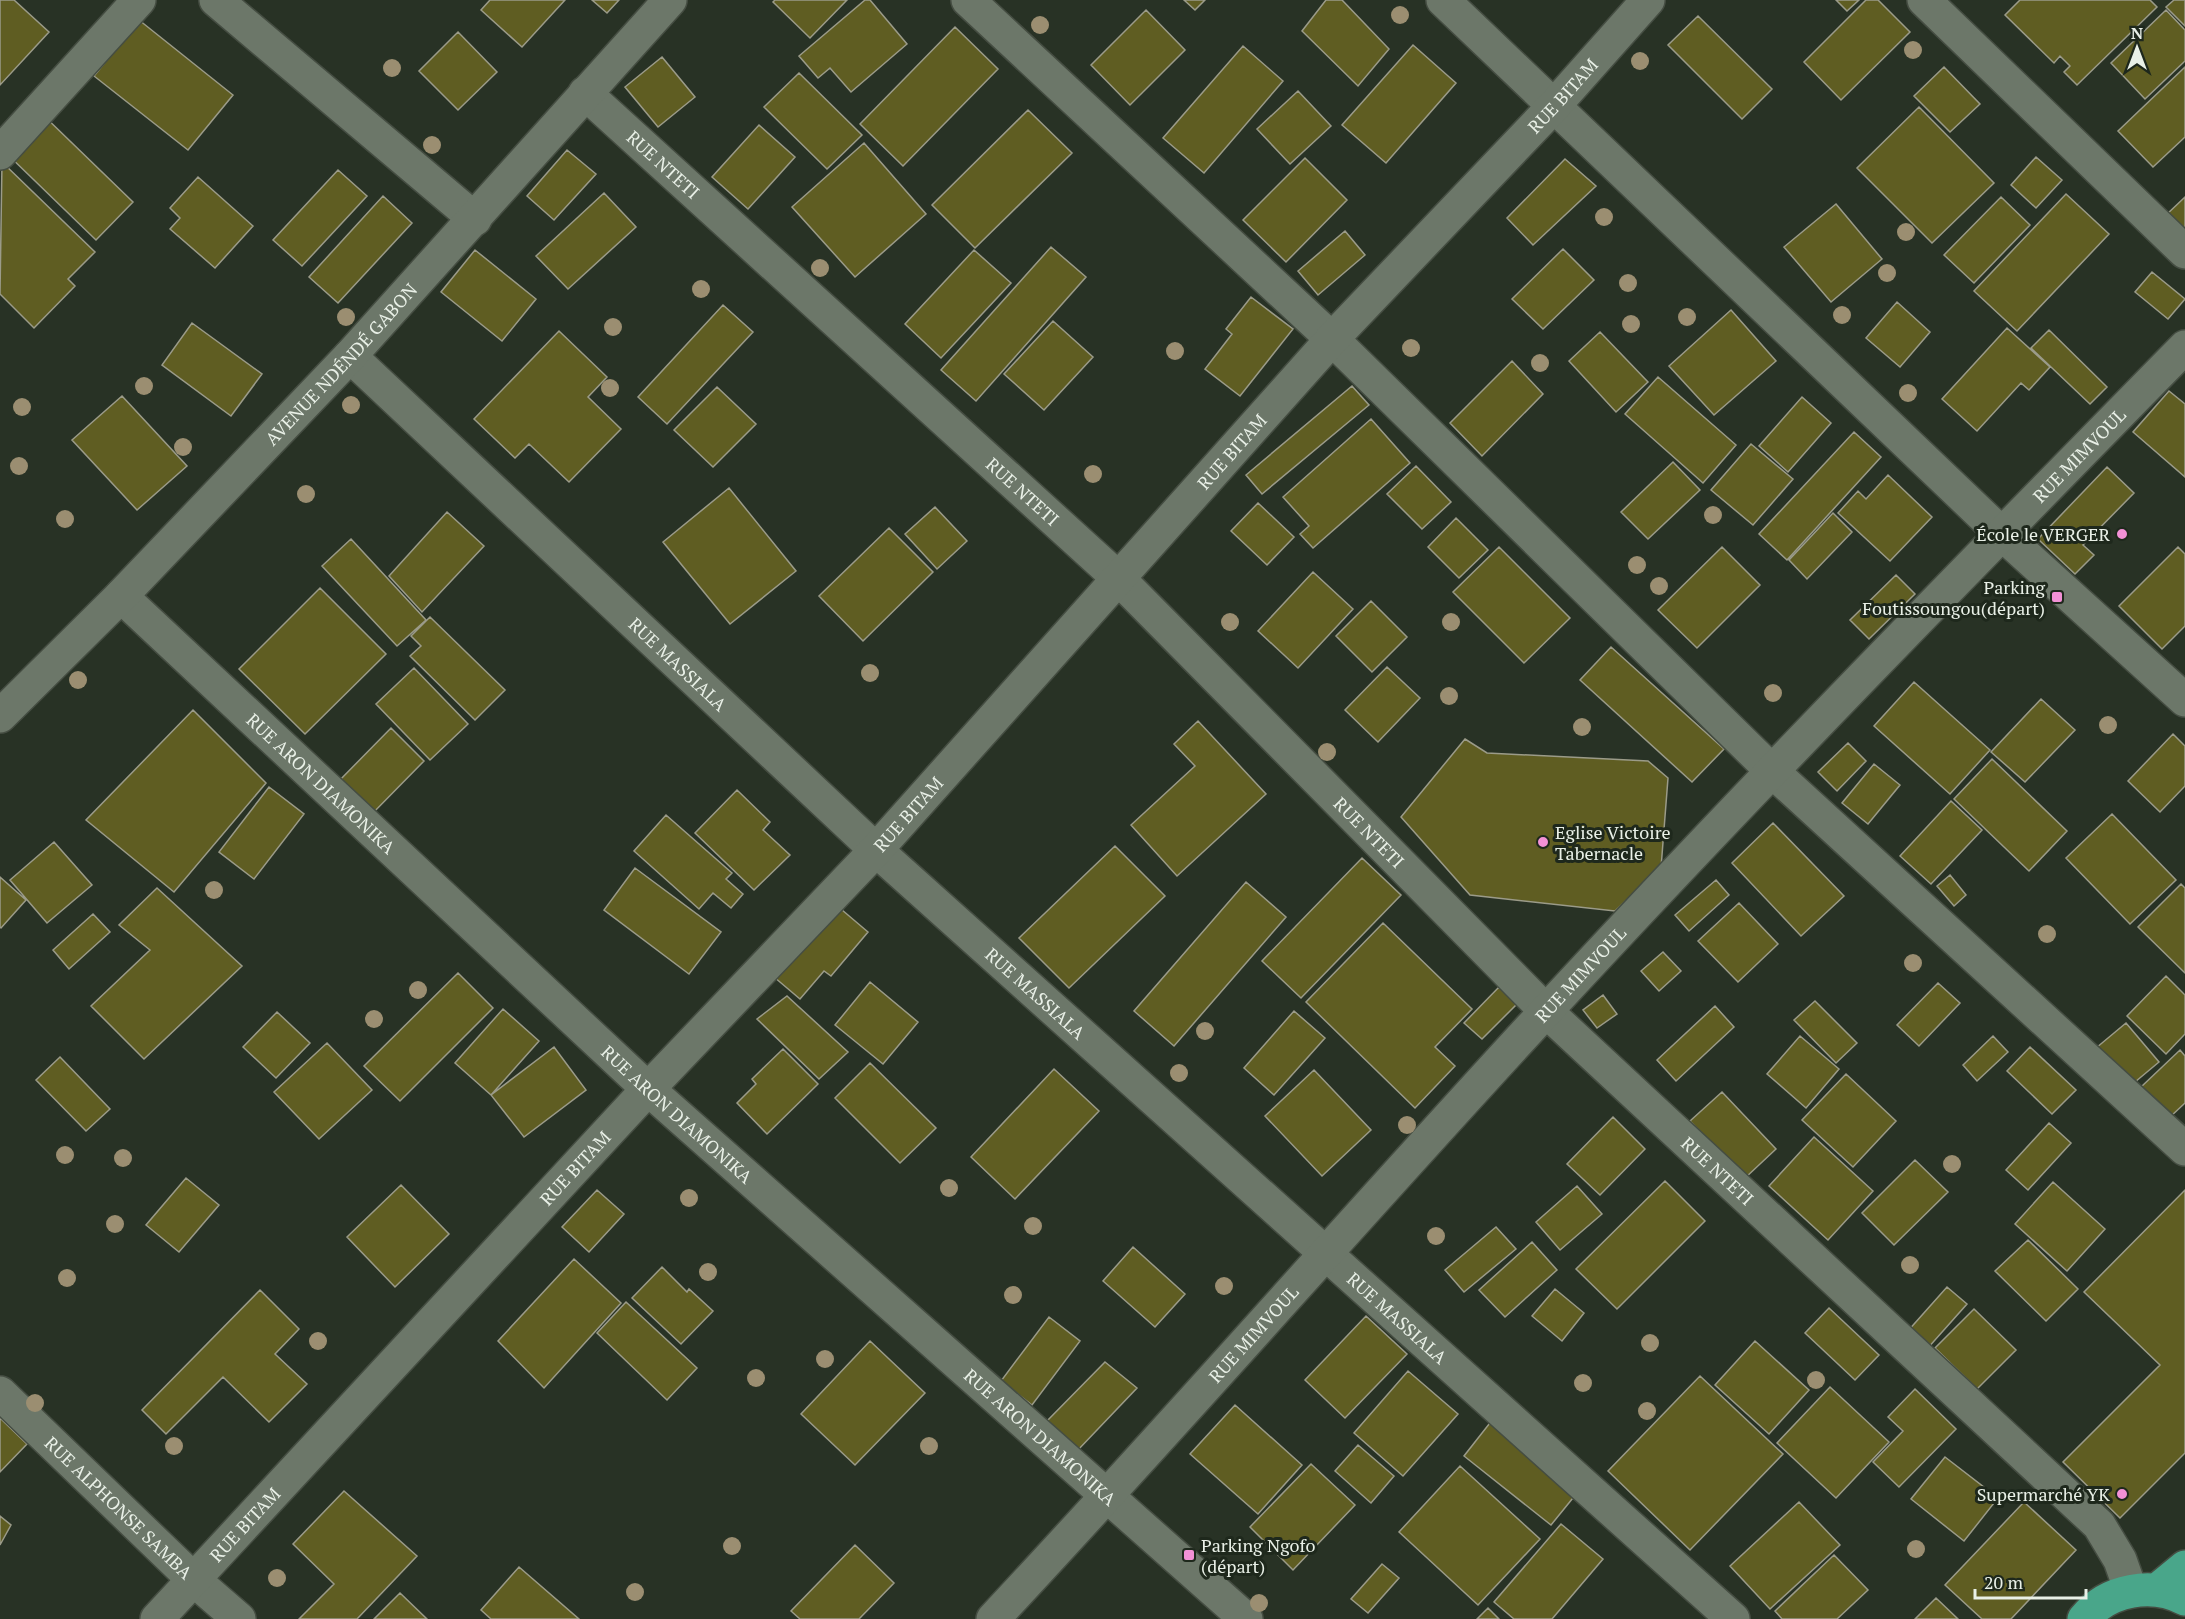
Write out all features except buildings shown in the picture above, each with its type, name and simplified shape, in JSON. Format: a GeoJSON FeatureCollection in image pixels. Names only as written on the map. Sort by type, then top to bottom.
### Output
{"type":"FeatureCollection","features":[{"type":"Feature","properties":{"kind":"highway"},"geometry":{"type":"LineString","coordinates":[[2084,1619],[2091,1611],[2110,1598],[2158,1593],[2185,1567]]}},
{"type":"Feature","properties":{"kind":"street"},"geometry":{"type":"LineString","coordinates":[[0,153],[140,0]]}},
{"type":"Feature","properties":{"kind":"street"},"geometry":{"type":"LineString","coordinates":[[216,0],[475,219]]}},
{"type":"Feature","properties":{"kind":"street","name":"AVENUE NDÉNDÉ GABON"},"geometry":{"type":"LineString","coordinates":[[0,716],[121,596],[350,356],[670,0]]}},
{"type":"Feature","properties":{"kind":"street"},"geometry":{"type":"LineString","coordinates":[[968,0],[1332,339],[1772,771],[2185,1149]]}},
{"type":"Feature","properties":{"kind":"street"},"geometry":{"type":"LineString","coordinates":[[1443,0],[2002,534],[2185,700]]}},
{"type":"Feature","properties":{"kind":"street","name":"RUE BITAM"},"geometry":{"type":"LineString","coordinates":[[157,1619],[648,1089],[876,850],[1117,577],[1332,339],[1553,107],[1648,0]]}},
{"type":"Feature","properties":{"kind":"street"},"geometry":{"type":"LineString","coordinates":[[1924,0],[2185,252]]}},
{"type":"Feature","properties":{"kind":"street","name":"RUE NTETI"},"geometry":{"type":"LineString","coordinates":[[585,93],[1117,577],[1546,1011],[2099,1525],[2120,1560],[2158,1593]]}},
{"type":"Feature","properties":{"kind":"street","name":"RUE MIMVOUL"},"geometry":{"type":"LineString","coordinates":[[993,1619],[1108,1496],[1546,1011],[1772,771],[2185,347]]}},
{"type":"Feature","properties":{"kind":"street","name":"RUE MASSIALA"},"geometry":{"type":"LineString","coordinates":[[350,356],[876,850],[1733,1619]]}},
{"type":"Feature","properties":{"kind":"street","name":"RUE ARON DIAMONIKA"},"geometry":{"type":"LineString","coordinates":[[121,596],[648,1089],[1246,1619]]}},
{"type":"Feature","properties":{"kind":"street","name":"RUE ALPHONSE SAMBA"},"geometry":{"type":"LineString","coordinates":[[0,1393],[194,1580],[239,1619]]}},
{"type":"Feature","properties":{"kind":"place","name":"École le VERGER"},"geometry":{"type":"Point","coordinates":[2122,534]}},
{"type":"Feature","properties":{"kind":"place","name":"Parking Foutissoungou(départ)"},"geometry":{"type":"Point","coordinates":[2057,597]}},
{"type":"Feature","properties":{"kind":"place","name":"Eglise Victoire Tabernacle"},"geometry":{"type":"Point","coordinates":[1543,842]}},
{"type":"Feature","properties":{"kind":"place","name":"Supermarché YK"},"geometry":{"type":"Point","coordinates":[2122,1494]}},
{"type":"Feature","properties":{"kind":"place","name":"Parking Ngofo (départ)"},"geometry":{"type":"Point","coordinates":[1189,1555]}}]}
